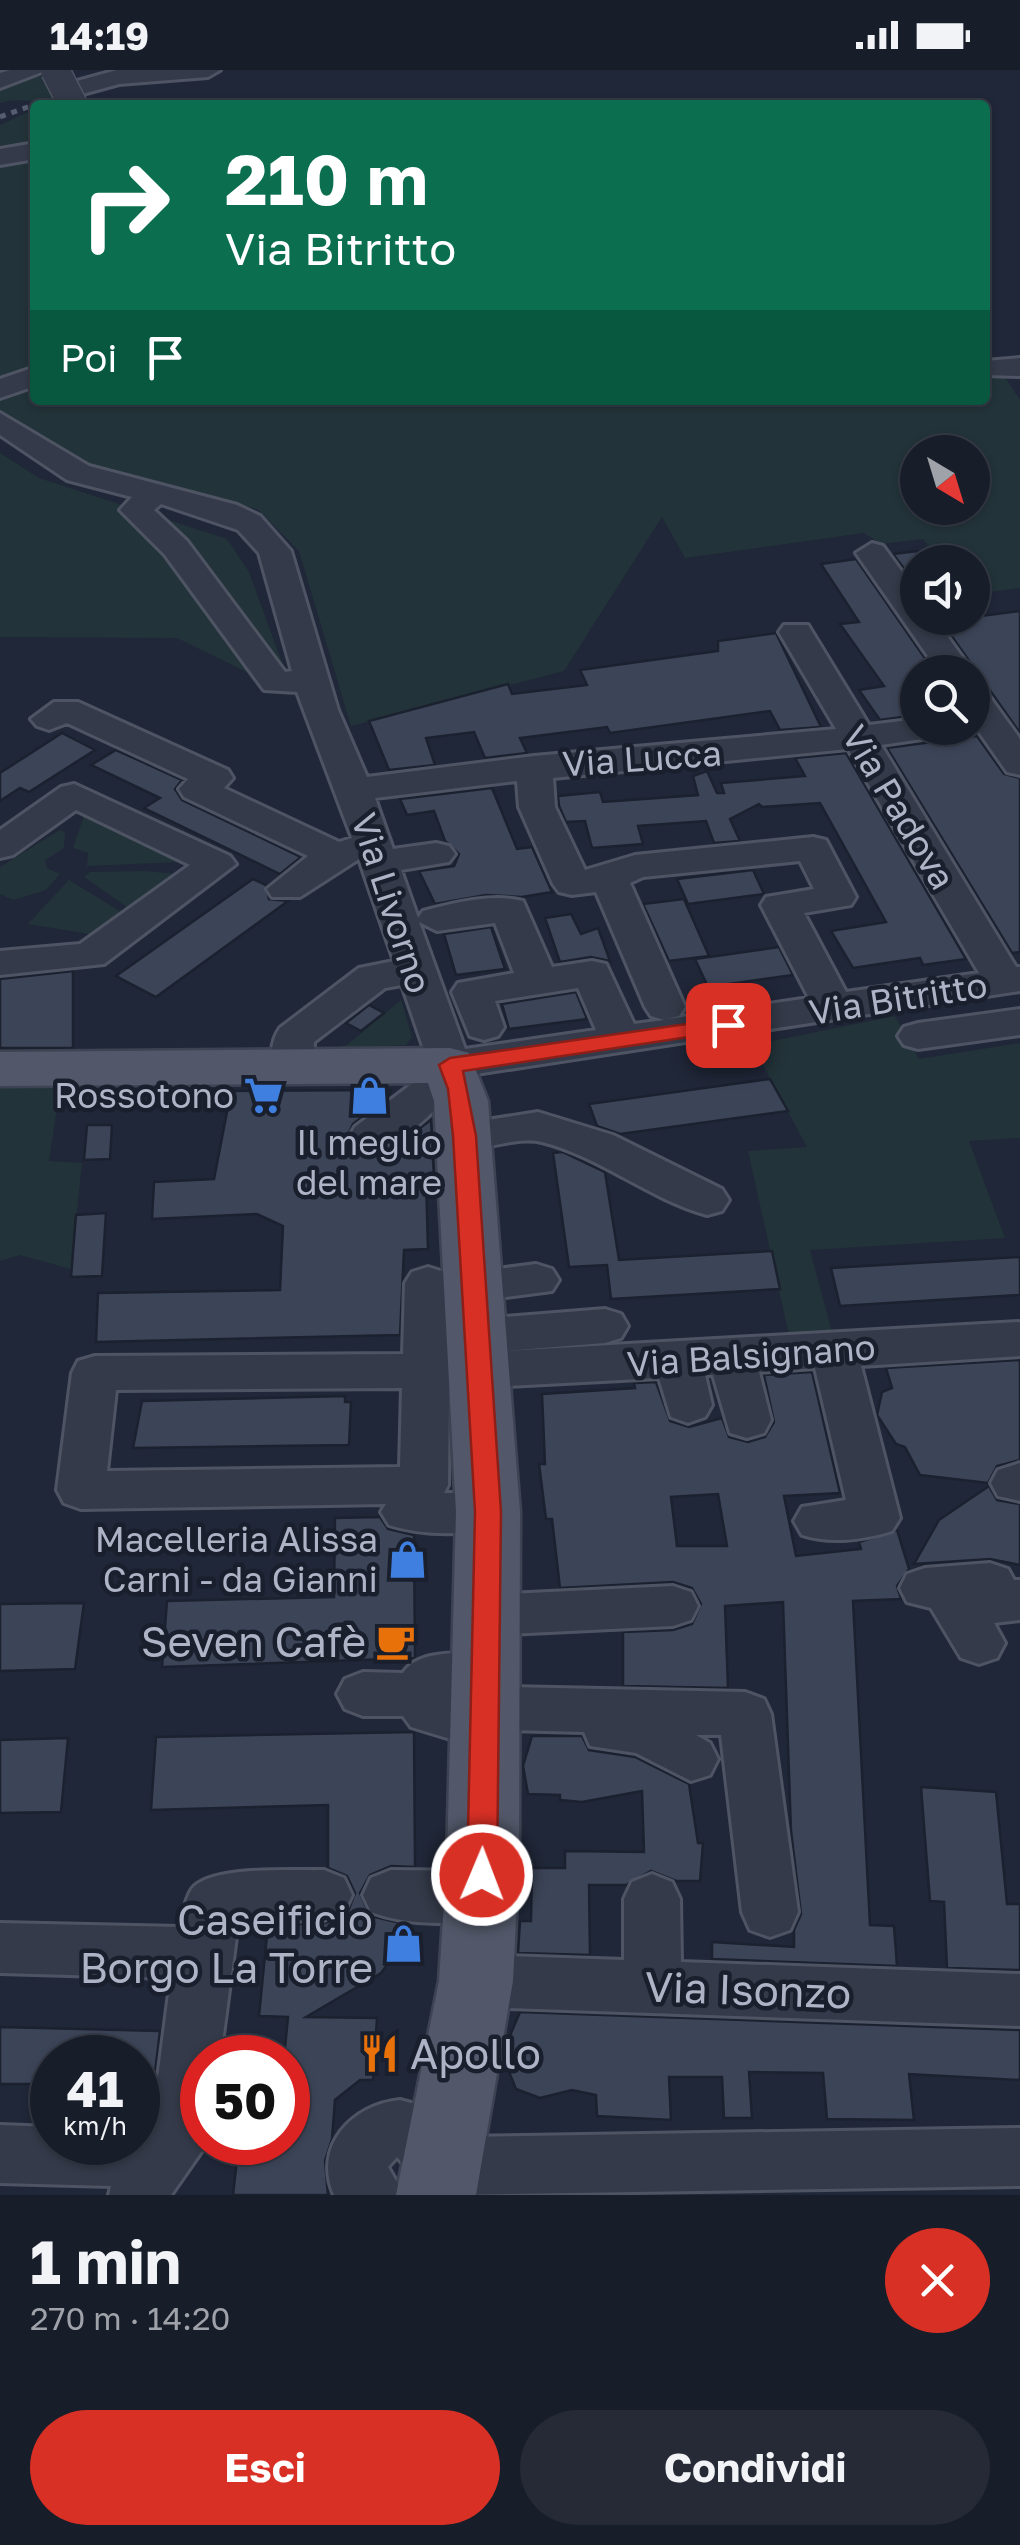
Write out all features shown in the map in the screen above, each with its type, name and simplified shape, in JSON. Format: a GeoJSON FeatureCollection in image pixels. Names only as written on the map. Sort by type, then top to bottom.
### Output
{"type":"FeatureCollection","features":[{"type":"Feature","properties":{"kind":"main road","name":"Via Bitritto"},"geometry":{"type":"LineString","coordinates":[[0,1070],[293,1068],[467,1046]]}},
{"type":"Feature","properties":{"kind":"main road"},"geometry":{"type":"LineString","coordinates":[[402,2182],[476,1981],[443,1885],[486,1689],[488,1512],[458,1329],[464,1136],[459,1089],[467,1046]]}},
{"type":"Feature","properties":{"kind":"street"},"geometry":{"type":"LineString","coordinates":[[0,81],[35,70]]}},
{"type":"Feature","properties":{"kind":"street"},"geometry":{"type":"LineString","coordinates":[[65,89],[118,77],[208,70]]}},
{"type":"Feature","properties":{"kind":"street"},"geometry":{"type":"LineString","coordinates":[[0,158],[30,152]]}},
{"type":"Feature","properties":{"kind":"street"},"geometry":{"type":"LineString","coordinates":[[0,389],[30,378]]}},
{"type":"Feature","properties":{"kind":"street","name":"Via Livorno"},"geometry":{"type":"LineString","coordinates":[[0,422],[78,473],[156,492],[249,523],[275,552],[311,680],[354,790],[414,971],[467,1046]]}},
{"type":"Feature","properties":{"kind":"street"},"geometry":{"type":"LineString","coordinates":[[156,492],[136,510],[176,548],[276,683],[311,680]]}},
{"type":"Feature","properties":{"kind":"street"},"geometry":{"type":"LineString","coordinates":[[872,553],[944,655]]}},
{"type":"Feature","properties":{"kind":"street","name":"Via Padova"},"geometry":{"type":"LineString","coordinates":[[796,632],[1012,980]]}},
{"type":"Feature","properties":{"kind":"street"},"geometry":{"type":"LineString","coordinates":[[49,719],[66,708],[214,778],[197,789],[334,854],[436,854]]}},
{"type":"Feature","properties":{"kind":"street"},"geometry":{"type":"LineString","coordinates":[[990,716],[1020,764]]}},
{"type":"Feature","properties":{"kind":"street","name":"Via Lucca"},"geometry":{"type":"LineString","coordinates":[[354,790],[534,767],[900,732]]}},
{"type":"Feature","properties":{"kind":"street"},"geometry":{"type":"LineString","coordinates":[[534,767],[538,807],[572,884],[608,878],[636,866],[813,848],[838,897],[780,905],[834,1008]]}},
{"type":"Feature","properties":{"kind":"street"},"geometry":{"type":"LineString","coordinates":[[0,847],[74,795],[217,864],[90,955],[0,963]]}},
{"type":"Feature","properties":{"kind":"street"},"geometry":{"type":"LineString","coordinates":[[286,889],[334,854]]}},
{"type":"Feature","properties":{"kind":"street"},"geometry":{"type":"LineString","coordinates":[[608,878],[665,1007]]}},
{"type":"Feature","properties":{"kind":"street"},"geometry":{"type":"LineString","coordinates":[[436,918],[509,910],[538,982]]}},
{"type":"Feature","properties":{"kind":"street"},"geometry":{"type":"LineString","coordinates":[[293,1068],[294,1037],[373,976],[414,971]]}},
{"type":"Feature","properties":{"kind":"street"},"geometry":{"type":"LineString","coordinates":[[370,1137],[432,1090],[467,1046],[472,992],[592,973],[621,1042]]}},
{"type":"Feature","properties":{"kind":"street","name":"Via Bitritto"},"geometry":{"type":"LineString","coordinates":[[467,1046],[621,1042],[1012,980]]}},
{"type":"Feature","properties":{"kind":"street"},"geometry":{"type":"LineString","coordinates":[[918,1036],[1020,1022]]}},
{"type":"Feature","properties":{"kind":"street"},"geometry":{"type":"LineString","coordinates":[[464,1136],[538,1126],[598,1145],[707,1200]]}},
{"type":"Feature","properties":{"kind":"street"},"geometry":{"type":"LineString","coordinates":[[536,1280],[458,1329],[424,1486],[81,1490],[95,1373],[458,1329],[605,1326]]}},
{"type":"Feature","properties":{"kind":"street","name":"Via Balsignano"},"geometry":{"type":"LineString","coordinates":[[458,1329],[679,1360],[1020,1339]]}},
{"type":"Feature","properties":{"kind":"street"},"geometry":{"type":"LineString","coordinates":[[848,1349],[881,1420],[885,1420]]}},
{"type":"Feature","properties":{"kind":"street"},"geometry":{"type":"LineString","coordinates":[[819,1520],[874,1518],[848,1349]]}},
{"type":"Feature","properties":{"kind":"street"},"geometry":{"type":"LineString","coordinates":[[732,1356],[747,1420]]}},
{"type":"Feature","properties":{"kind":"street"},"geometry":{"type":"LineString","coordinates":[[679,1360],[688,1405]]}},
{"type":"Feature","properties":{"kind":"street"},"geometry":{"type":"LineString","coordinates":[[406,1512],[488,1512]]}},
{"type":"Feature","properties":{"kind":"street"},"geometry":{"type":"LineString","coordinates":[[925,1588],[1020,1581]]}},
{"type":"Feature","properties":{"kind":"street"},"geometry":{"type":"LineString","coordinates":[[978,1644],[956,1606],[1020,1600]]}},
{"type":"Feature","properties":{"kind":"street"},"geometry":{"type":"LineString","coordinates":[[486,1689],[673,1606]]}},
{"type":"Feature","properties":{"kind":"street"},"geometry":{"type":"LineString","coordinates":[[362,1694],[417,1695],[428,1678],[486,1689],[644,1731],[691,1759]]}},
{"type":"Feature","properties":{"kind":"street"},"geometry":{"type":"LineString","coordinates":[[486,1689],[745,1714],[770,1912]]}},
{"type":"Feature","properties":{"kind":"street"},"geometry":{"type":"LineString","coordinates":[[0,2154],[149,2177],[181,2136],[203,1953],[213,1905],[224,1898],[324,1895]]}},
{"type":"Feature","properties":{"kind":"street"},"geometry":{"type":"LineString","coordinates":[[652,1899],[652,1985]]}},
{"type":"Feature","properties":{"kind":"street"},"geometry":{"type":"LineString","coordinates":[[0,1948],[203,1953]]}},
{"type":"Feature","properties":{"kind":"street","name":"Via Isonzo"},"geometry":{"type":"LineString","coordinates":[[476,1981],[1020,2000]]}},
{"type":"Feature","properties":{"kind":"street"},"geometry":{"type":"LineString","coordinates":[[402,2182],[1020,2157]]}},
{"type":"Feature","properties":{"kind":"shaded area"},"geometry":{"type":"Polygon","coordinates":[[[30,76],[45,77],[59,100],[0,103],[0,84],[30,76]]]}},
{"type":"Feature","properties":{"kind":"shaded area"},"geometry":{"type":"Polygon","coordinates":[[[30,111],[30,148],[0,154],[0,125],[30,111]]]}},
{"type":"Feature","properties":{"kind":"shaded area"},"geometry":{"type":"Polygon","coordinates":[[[30,152],[30,405],[990,405],[990,373],[1003,374],[1020,400],[1020,588],[990,592],[990,545],[927,545],[923,539],[881,544],[864,533],[685,558],[662,517],[564,671],[351,726],[299,551],[257,509],[89,464],[0,415],[0,157],[30,152]]]}},
{"type":"Feature","properties":{"kind":"shaded area"},"geometry":{"type":"Polygon","coordinates":[[[0,453],[39,478],[227,539],[249,572],[294,695],[177,638],[0,637],[0,453]]]}},
{"type":"Feature","properties":{"kind":"shaded area"},"geometry":{"type":"Polygon","coordinates":[[[84,816],[181,862],[87,866],[88,853],[73,848],[84,816]]]}},
{"type":"Feature","properties":{"kind":"shaded area"},"geometry":{"type":"Polygon","coordinates":[[[60,830],[65,832],[64,848],[45,860],[47,868],[60,874],[46,890],[13,900],[0,894],[0,867],[60,830]]]}},
{"type":"Feature","properties":{"kind":"shaded area"},"geometry":{"type":"Polygon","coordinates":[[[90,872],[176,874],[127,907],[84,877],[90,872]]]}},
{"type":"Feature","properties":{"kind":"shaded area"},"geometry":{"type":"Polygon","coordinates":[[[69,880],[121,912],[89,934],[28,924],[69,880]]]}},
{"type":"Feature","properties":{"kind":"shaded area"},"geometry":{"type":"Polygon","coordinates":[[[401,1000],[412,1037],[406,1045],[329,1049],[347,1045],[401,1000]]]}},
{"type":"Feature","properties":{"kind":"shaded area"},"geometry":{"type":"Polygon","coordinates":[[[895,1016],[919,1059],[1020,1043],[1020,1138],[969,1141],[1005,1238],[810,1250],[832,1332],[789,1335],[748,1151],[807,1147],[752,1045],[895,1016]]]}},
{"type":"Feature","properties":{"kind":"shaded area"},"geometry":{"type":"Polygon","coordinates":[[[0,1086],[60,1087],[49,1161],[82,1163],[71,1269],[20,1255],[0,1261],[0,1086]]]}},
{"type":"Feature","properties":{"kind":"building"},"geometry":{"type":"Polygon","coordinates":[[[856,559],[900,622],[900,635],[909,635],[923,655],[900,655],[900,717],[880,720],[859,690],[884,686],[840,624],[859,622],[821,564],[856,559]]]}},
{"type":"Feature","properties":{"kind":"building"},"geometry":{"type":"Polygon","coordinates":[[[1020,611],[1020,733],[990,690],[990,655],[965,655],[951,635],[990,635],[990,615],[1020,611]]]}},
{"type":"Feature","properties":{"kind":"building"},"geometry":{"type":"Polygon","coordinates":[[[776,633],[821,727],[780,730],[770,711],[610,733],[607,727],[520,738],[527,753],[485,758],[474,732],[426,738],[435,765],[389,770],[369,721],[508,684],[512,694],[587,685],[580,670],[718,651],[718,641],[776,633]]]}},
{"type":"Feature","properties":{"kind":"building"},"geometry":{"type":"Polygon","coordinates":[[[62,733],[95,750],[29,792],[20,788],[0,801],[0,773],[62,733]]]}},
{"type":"Feature","properties":{"kind":"building"},"geometry":{"type":"Polygon","coordinates":[[[983,745],[1004,774],[1020,778],[1020,952],[1012,953],[887,748],[983,745]]]}},
{"type":"Feature","properties":{"kind":"building"},"geometry":{"type":"Polygon","coordinates":[[[116,750],[182,780],[175,789],[182,800],[301,857],[280,874],[144,808],[160,798],[91,765],[116,750]]]}},
{"type":"Feature","properties":{"kind":"building"},"geometry":{"type":"Polygon","coordinates":[[[846,753],[966,959],[923,965],[920,958],[853,968],[831,931],[886,922],[820,803],[762,807],[759,804],[730,819],[740,841],[714,843],[706,821],[638,826],[643,844],[592,848],[585,821],[566,822],[559,806],[558,796],[600,792],[603,802],[698,795],[693,776],[707,771],[717,793],[724,793],[721,783],[805,776],[795,758],[846,753]]]}},
{"type":"Feature","properties":{"kind":"building"},"geometry":{"type":"Polygon","coordinates":[[[492,788],[517,849],[532,847],[552,892],[522,897],[486,895],[435,904],[419,871],[454,866],[459,854],[445,841],[434,811],[407,815],[400,799],[492,788]]]}},
{"type":"Feature","properties":{"kind":"building"},"geometry":{"type":"Polygon","coordinates":[[[753,870],[764,894],[688,904],[677,879],[753,870]]]}},
{"type":"Feature","properties":{"kind":"building"},"geometry":{"type":"Polygon","coordinates":[[[253,879],[266,885],[269,899],[288,901],[156,997],[116,976],[253,879]]]}},
{"type":"Feature","properties":{"kind":"building"},"geometry":{"type":"Polygon","coordinates":[[[684,899],[709,956],[669,961],[643,904],[684,899]]]}},
{"type":"Feature","properties":{"kind":"building"},"geometry":{"type":"Polygon","coordinates":[[[571,914],[581,934],[598,928],[610,961],[591,957],[560,962],[545,918],[571,914]]]}},
{"type":"Feature","properties":{"kind":"building"},"geometry":{"type":"Polygon","coordinates":[[[491,927],[505,969],[456,975],[444,934],[491,927]]]}},
{"type":"Feature","properties":{"kind":"building"},"geometry":{"type":"Polygon","coordinates":[[[779,947],[793,975],[708,987],[695,959],[779,947]]]}},
{"type":"Feature","properties":{"kind":"building"},"geometry":{"type":"Polygon","coordinates":[[[73,971],[73,1048],[0,1048],[0,979],[73,971]]]}},
{"type":"Feature","properties":{"kind":"building"},"geometry":{"type":"Polygon","coordinates":[[[576,992],[587,1019],[509,1029],[502,1004],[576,992]]]}},
{"type":"Feature","properties":{"kind":"building"},"geometry":{"type":"Polygon","coordinates":[[[369,1005],[384,1013],[361,1031],[346,1023],[369,1005]]]}},
{"type":"Feature","properties":{"kind":"building"},"geometry":{"type":"Polygon","coordinates":[[[770,1079],[788,1111],[620,1134],[597,1126],[589,1104],[770,1079]]]}},
{"type":"Feature","properties":{"kind":"building"},"geometry":{"type":"Polygon","coordinates":[[[391,1090],[389,1096],[353,1124],[346,1139],[355,1151],[371,1152],[402,1141],[431,1120],[434,1178],[426,1179],[428,1249],[404,1250],[400,1335],[96,1342],[98,1293],[280,1290],[283,1226],[257,1214],[152,1219],[154,1182],[214,1179],[231,1091],[391,1090]]]}},
{"type":"Feature","properties":{"kind":"building"},"geometry":{"type":"Polygon","coordinates":[[[87,1125],[112,1125],[110,1159],[84,1160],[87,1125]]]}},
{"type":"Feature","properties":{"kind":"building"},"geometry":{"type":"Polygon","coordinates":[[[563,1152],[605,1172],[619,1260],[772,1251],[780,1289],[611,1299],[607,1265],[569,1267],[553,1153],[563,1152]]]}},
{"type":"Feature","properties":{"kind":"building"},"geometry":{"type":"Polygon","coordinates":[[[106,1213],[102,1276],[71,1277],[76,1215],[106,1213]]]}},
{"type":"Feature","properties":{"kind":"building"},"geometry":{"type":"Polygon","coordinates":[[[1020,1257],[1020,1295],[840,1306],[831,1268],[1020,1257]]]}},
{"type":"Feature","properties":{"kind":"building"},"geometry":{"type":"Polygon","coordinates":[[[1020,1360],[1020,1460],[997,1466],[988,1483],[920,1475],[905,1447],[896,1444],[877,1415],[882,1392],[892,1388],[886,1368],[1020,1360]]]}},
{"type":"Feature","properties":{"kind":"building"},"geometry":{"type":"Polygon","coordinates":[[[812,1372],[840,1493],[784,1496],[796,1556],[861,1549],[859,1542],[897,1530],[909,1569],[897,1586],[901,1599],[853,1601],[870,1925],[894,1926],[897,1966],[712,1959],[712,1942],[794,1947],[794,1930],[801,1914],[791,1831],[783,1602],[725,1606],[728,1688],[623,1686],[623,1632],[673,1630],[692,1624],[701,1604],[692,1588],[673,1582],[560,1588],[552,1519],[546,1519],[539,1464],[545,1464],[542,1394],[635,1388],[634,1383],[656,1382],[670,1421],[689,1427],[722,1418],[729,1437],[748,1442],[765,1437],[774,1422],[764,1375],[812,1372]],[[718,1494],[671,1497],[677,1546],[727,1546],[718,1494]]]}},
{"type":"Feature","properties":{"kind":"building"},"geometry":{"type":"Polygon","coordinates":[[[345,1396],[345,1402],[351,1402],[349,1445],[133,1448],[142,1401],[345,1396]]]}},
{"type":"Feature","properties":{"kind":"building"},"geometry":{"type":"Polygon","coordinates":[[[989,1486],[997,1500],[1020,1504],[1020,1565],[990,1559],[914,1564],[939,1520],[989,1486]]]}},
{"type":"Feature","properties":{"kind":"building"},"geometry":{"type":"Polygon","coordinates":[[[380,1517],[388,1529],[414,1535],[415,1658],[162,1667],[167,1601],[334,1597],[335,1518],[380,1517]]]}},
{"type":"Feature","properties":{"kind":"building"},"geometry":{"type":"Polygon","coordinates":[[[84,1603],[75,1669],[0,1671],[0,1604],[84,1603]]]}},
{"type":"Feature","properties":{"kind":"building"},"geometry":{"type":"Polygon","coordinates":[[[414,1732],[415,1867],[391,1866],[370,1875],[360,1893],[370,1916],[405,1924],[403,1943],[381,1973],[306,2017],[377,2018],[373,2080],[360,2080],[335,2100],[332,2139],[325,2161],[328,2195],[233,2195],[236,2165],[310,2165],[310,2035],[286,2035],[288,2017],[259,2016],[268,1925],[325,1923],[347,1914],[355,1893],[347,1876],[328,1868],[328,1805],[151,1810],[156,1737],[414,1732]]]}},
{"type":"Feature","properties":{"kind":"building"},"geometry":{"type":"Polygon","coordinates":[[[532,1736],[582,1736],[589,1750],[635,1757],[689,1784],[698,1843],[703,1843],[700,1881],[676,1881],[651,1871],[626,1885],[589,1885],[590,1955],[518,1953],[520,1921],[531,1921],[532,1868],[565,1868],[565,1851],[644,1852],[642,1791],[582,1802],[560,1800],[560,1795],[528,1794],[523,1766],[532,1736]]]}},
{"type":"Feature","properties":{"kind":"building"},"geometry":{"type":"Polygon","coordinates":[[[68,1738],[61,1812],[0,1813],[0,1740],[68,1738]]]}},
{"type":"Feature","properties":{"kind":"building"},"geometry":{"type":"Polygon","coordinates":[[[921,1787],[996,1792],[1007,1904],[1020,1904],[1020,1970],[947,1968],[944,1902],[930,1901],[921,1787]]]}},
{"type":"Feature","properties":{"kind":"building"},"geometry":{"type":"Polygon","coordinates":[[[520,2012],[1020,2030],[1020,2080],[909,2074],[914,2120],[827,2119],[823,2073],[749,2072],[752,2118],[724,2118],[722,2077],[669,2077],[671,2120],[597,2116],[596,2095],[572,2090],[540,2098],[516,2089],[507,2067],[506,2045],[520,2012]]]}},
{"type":"Feature","properties":{"kind":"building"},"geometry":{"type":"Polygon","coordinates":[[[0,2027],[160,2031],[160,2035],[30,2035],[30,2084],[0,2084],[0,2027]]]}},
{"type":"Feature","properties":{"kind":"railway"},"geometry":{"type":"LineString","coordinates":[[0,117],[30,106]]}},
{"type":"Feature","properties":{"kind":"place","name":"Rossotono"},"geometry":{"type":"Point","coordinates":[264,1095]}},
{"type":"Feature","properties":{"kind":"place","name":"Il meglio del mare"},"geometry":{"type":"Point","coordinates":[369,1095]}},
{"type":"Feature","properties":{"kind":"place","name":"Macelleria Alissa Carni - da Gianni"},"geometry":{"type":"Point","coordinates":[408,1559]}},
{"type":"Feature","properties":{"kind":"place","name":"Seven Cafè"},"geometry":{"type":"Point","coordinates":[396,1641]}},
{"type":"Feature","properties":{"kind":"place","name":"Caseificio Borgo La Torre"},"geometry":{"type":"Point","coordinates":[403,1943]}},
{"type":"Feature","properties":{"kind":"place","name":"Apollo"},"geometry":{"type":"Point","coordinates":[380,2053]}},
{"type":"Feature","properties":{"kind":"route"},"geometry":{"type":"LineString","coordinates":[[482,1875],[488,1512],[464,1136],[459,1089],[450,1065],[485,1063],[728,1025]]}}]}
